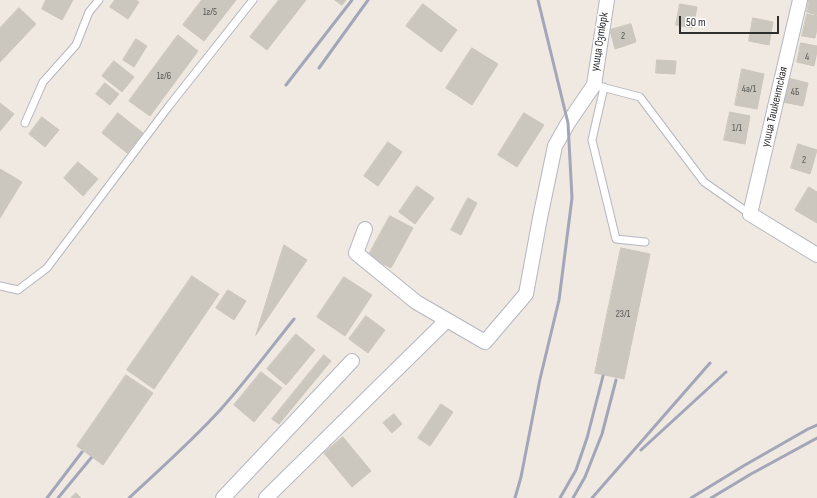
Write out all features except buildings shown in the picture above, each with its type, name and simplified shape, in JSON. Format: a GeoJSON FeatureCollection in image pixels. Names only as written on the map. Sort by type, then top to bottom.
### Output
{"type":"FeatureCollection","features":[{"type":"Feature","properties":{"kind":"street","name":"улица Озтюрк"},"geometry":{"type":"LineString","coordinates":[[599,86],[607,0]]}},
{"type":"Feature","properties":{"kind":"street","name":"улица Ташкентская"},"geometry":{"type":"LineString","coordinates":[[750,214],[800,0]]}},
{"type":"Feature","properties":{"kind":"street"},"geometry":{"type":"LineString","coordinates":[[365,229],[356,253],[416,302],[486,342],[526,294],[555,146],[568,124],[599,86]]}},
{"type":"Feature","properties":{"kind":"street"},"geometry":{"type":"LineString","coordinates":[[750,214],[817,255]]}},
{"type":"Feature","properties":{"kind":"street"},"geometry":{"type":"LineString","coordinates":[[266,498],[447,320]]}},
{"type":"Feature","properties":{"kind":"street"},"geometry":{"type":"LineString","coordinates":[[223,498],[352,361]]}},
{"type":"Feature","properties":{"kind":"lane"},"geometry":{"type":"LineString","coordinates":[[25,122],[43,82],[76,45],[89,12],[99,0]]}},
{"type":"Feature","properties":{"kind":"lane"},"geometry":{"type":"LineString","coordinates":[[0,286],[18,290],[47,268],[169,106],[253,0]]}},
{"type":"Feature","properties":{"kind":"lane"},"geometry":{"type":"LineString","coordinates":[[644,242],[616,239],[592,140],[599,86],[640,97],[704,182],[750,214]]}},
{"type":"Feature","properties":{"kind":"railway"},"geometry":{"type":"LineString","coordinates":[[286,85],[352,0]]}},
{"type":"Feature","properties":{"kind":"railway"},"geometry":{"type":"LineString","coordinates":[[319,68],[368,0]]}},
{"type":"Feature","properties":{"kind":"railway"},"geometry":{"type":"LineString","coordinates":[[515,498],[521,477],[540,379],[559,300],[572,198],[568,123],[538,0]]}},
{"type":"Feature","properties":{"kind":"railway"},"geometry":{"type":"LineString","coordinates":[[129,498],[210,421],[249,376],[294,319]]}},
{"type":"Feature","properties":{"kind":"railway"},"geometry":{"type":"LineString","coordinates":[[592,498],[710,363]]}},
{"type":"Feature","properties":{"kind":"railway"},"geometry":{"type":"LineString","coordinates":[[641,450],[726,372]]}},
{"type":"Feature","properties":{"kind":"railway"},"geometry":{"type":"LineString","coordinates":[[560,498],[576,470],[587,438],[603,376]]}},
{"type":"Feature","properties":{"kind":"railway"},"geometry":{"type":"LineString","coordinates":[[573,498],[585,477],[602,434],[616,380]]}},
{"type":"Feature","properties":{"kind":"railway"},"geometry":{"type":"LineString","coordinates":[[691,498],[745,465],[817,425]]}},
{"type":"Feature","properties":{"kind":"railway"},"geometry":{"type":"LineString","coordinates":[[711,498],[817,438]]}},
{"type":"Feature","properties":{"kind":"railway"},"geometry":{"type":"LineString","coordinates":[[47,498],[82,452]]}},
{"type":"Feature","properties":{"kind":"railway"},"geometry":{"type":"LineString","coordinates":[[58,498],[91,458]]}}]}
